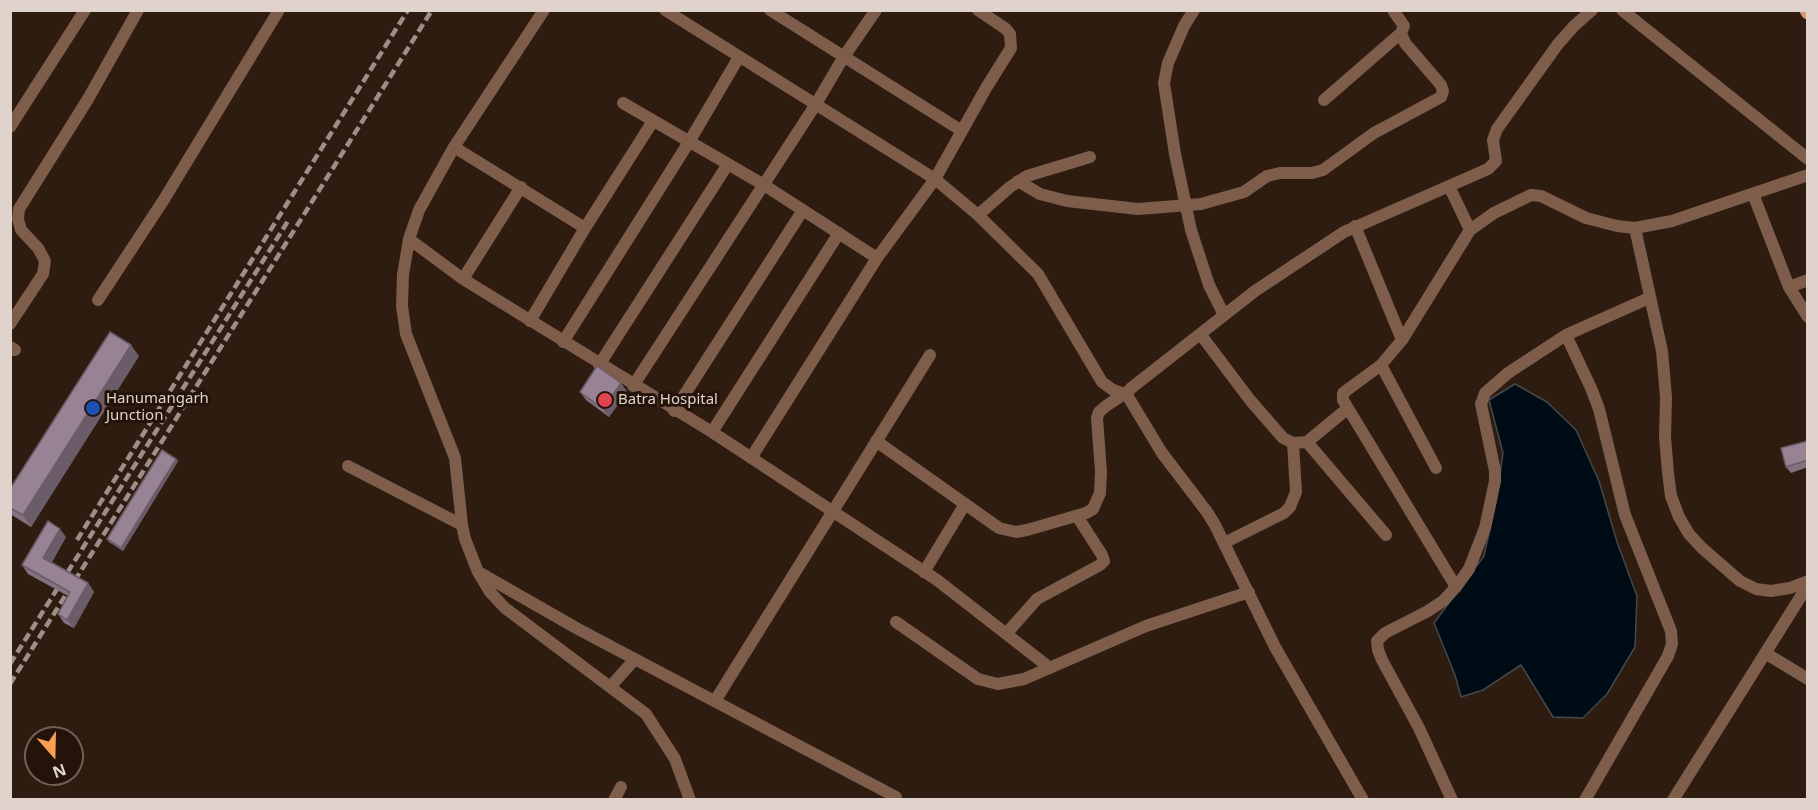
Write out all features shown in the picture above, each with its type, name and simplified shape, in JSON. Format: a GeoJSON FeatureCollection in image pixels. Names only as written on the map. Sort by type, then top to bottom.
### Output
{"type":"FeatureCollection","features":[{"type":"Feature","properties":{"kind":"street"},"geometry":{"type":"LineString","coordinates":[[10,127],[85,10]]}},
{"type":"Feature","properties":{"kind":"street"},"geometry":{"type":"LineString","coordinates":[[10,324],[43,274],[45,261],[38,248],[21,230],[18,219],[19,209],[88,99],[138,10]]}},
{"type":"Feature","properties":{"kind":"street"},"geometry":{"type":"LineString","coordinates":[[98,300],[163,201],[279,10]]}},
{"type":"Feature","properties":{"kind":"street"},"geometry":{"type":"LineString","coordinates":[[544,10],[454,147],[419,210],[409,239],[403,275],[402,306],[406,334],[455,458],[462,525],[478,572],[490,592],[506,608],[646,714],[675,759],[690,800]]}},
{"type":"Feature","properties":{"kind":"street"},"geometry":{"type":"LineString","coordinates":[[665,10],[935,179],[978,215],[1038,274],[1102,382],[1126,395],[1162,453],[1207,512],[1275,647],[1363,800]]}},
{"type":"Feature","properties":{"kind":"street"},"geometry":{"type":"LineString","coordinates":[[770,10],[962,131]]}},
{"type":"Feature","properties":{"kind":"street"},"geometry":{"type":"LineString","coordinates":[[633,386],[876,10]]}},
{"type":"Feature","properties":{"kind":"street"},"geometry":{"type":"LineString","coordinates":[[751,458],[877,258],[935,179],[1011,48],[1012,40],[1006,29],[978,10]]}},
{"type":"Feature","properties":{"kind":"street"},"geometry":{"type":"LineString","coordinates":[[1194,10],[1184,26],[1168,63],[1164,82],[1175,154],[1191,230],[1206,276],[1224,315]]}},
{"type":"Feature","properties":{"kind":"street"},"geometry":{"type":"LineString","coordinates":[[1324,100],[1401,33],[1404,26],[1393,10]]}},
{"type":"Feature","properties":{"kind":"street"},"geometry":{"type":"LineString","coordinates":[[1622,10],[1808,159]]}},
{"type":"Feature","properties":{"kind":"street"},"geometry":{"type":"LineString","coordinates":[[876,441],[999,528],[1007,531],[1027,530],[1077,516],[1093,509],[1100,493],[1101,459],[1097,425],[1099,412],[1126,395],[1255,291],[1355,226],[1488,169],[1496,161],[1493,140],[1497,129],[1558,44],[1585,12]]}},
{"type":"Feature","properties":{"kind":"street"},"geometry":{"type":"LineString","coordinates":[[1018,181],[1040,194],[1067,201],[1138,209],[1187,206],[1234,196],[1245,192],[1267,177],[1280,173],[1312,173],[1323,170],[1374,134],[1436,102],[1441,97],[1443,91],[1441,85],[1405,43],[1401,33]]}},
{"type":"Feature","properties":{"kind":"street"},"geometry":{"type":"LineString","coordinates":[[563,342],[689,142],[739,57]]}},
{"type":"Feature","properties":{"kind":"street"},"geometry":{"type":"LineString","coordinates":[[623,103],[764,185],[877,258]]}},
{"type":"Feature","properties":{"kind":"street"},"geometry":{"type":"LineString","coordinates":[[530,321],[585,228],[653,121]]}},
{"type":"Feature","properties":{"kind":"street"},"geometry":{"type":"LineString","coordinates":[[454,147],[585,228]]}},
{"type":"Feature","properties":{"kind":"street"},"geometry":{"type":"LineString","coordinates":[[978,215],[1018,181],[1038,172],[1090,157]]}},
{"type":"Feature","properties":{"kind":"street"},"geometry":{"type":"LineString","coordinates":[[599,364],[728,165]]}},
{"type":"Feature","properties":{"kind":"street"},"geometry":{"type":"LineString","coordinates":[[1456,587],[1347,409],[1343,393],[1380,365],[1402,340],[1470,230],[1494,213],[1531,195],[1551,200],[1586,218],[1635,228],[1672,221],[1808,175]]}},
{"type":"Feature","properties":{"kind":"street"},"geometry":{"type":"LineString","coordinates":[[1449,186],[1470,230]]}},
{"type":"Feature","properties":{"kind":"street"},"geometry":{"type":"LineString","coordinates":[[463,279],[521,187]]}},
{"type":"Feature","properties":{"kind":"street"},"geometry":{"type":"LineString","coordinates":[[1753,194],[1789,287],[1808,317]]}},
{"type":"Feature","properties":{"kind":"street"},"geometry":{"type":"LineString","coordinates":[[674,411],[803,210]]}},
{"type":"Feature","properties":{"kind":"street"},"geometry":{"type":"LineString","coordinates":[[1355,226],[1402,340]]}},
{"type":"Feature","properties":{"kind":"street"},"geometry":{"type":"LineString","coordinates":[[1635,228],[1662,351],[1668,473],[1671,496],[1678,517],[1702,548],[1740,581],[1756,589],[1771,591],[1808,583]]}},
{"type":"Feature","properties":{"kind":"street"},"geometry":{"type":"LineString","coordinates":[[712,432],[839,233]]}},
{"type":"Feature","properties":{"kind":"street"},"geometry":{"type":"LineString","coordinates":[[409,239],[463,279],[633,386],[712,432],[924,572],[1050,668]]}},
{"type":"Feature","properties":{"kind":"street"},"geometry":{"type":"LineString","coordinates":[[1789,287],[1808,280]]}},
{"type":"Feature","properties":{"kind":"street"},"geometry":{"type":"LineString","coordinates":[[1452,800],[1419,728],[1382,660],[1377,641],[1385,633],[1443,601],[1469,569],[1478,548],[1495,482],[1495,471],[1481,404],[1485,393],[1508,373],[1566,335],[1649,298]]}},
{"type":"Feature","properties":{"kind":"street"},"geometry":{"type":"LineString","coordinates":[[1202,335],[1250,400],[1283,438],[1293,443],[1307,442],[1347,409]]}},
{"type":"Feature","properties":{"kind":"street"},"geometry":{"type":"LineString","coordinates":[[1566,335],[1599,410],[1625,515],[1671,631],[1672,644],[1668,656],[1585,800]]}},
{"type":"Feature","properties":{"kind":"street"},"geometry":{"type":"LineString","coordinates":[[715,701],[930,355]]}},
{"type":"Feature","properties":{"kind":"street"},"geometry":{"type":"LineString","coordinates":[[1380,365],[1436,468]]}},
{"type":"Feature","properties":{"kind":"street"},"geometry":{"type":"LineString","coordinates":[[1307,442],[1386,534]]}},
{"type":"Feature","properties":{"kind":"street"},"geometry":{"type":"LineString","coordinates":[[1224,543],[1284,513],[1290,507],[1296,492],[1293,443]]}},
{"type":"Feature","properties":{"kind":"street"},"geometry":{"type":"LineString","coordinates":[[348,466],[462,525]]}},
{"type":"Feature","properties":{"kind":"street"},"geometry":{"type":"LineString","coordinates":[[924,572],[965,504]]}},
{"type":"Feature","properties":{"kind":"street"},"geometry":{"type":"LineString","coordinates":[[1006,634],[1037,599],[1104,561],[1077,516]]}},
{"type":"Feature","properties":{"kind":"street"},"geometry":{"type":"LineString","coordinates":[[478,572],[635,659],[896,797]]}},
{"type":"Feature","properties":{"kind":"street"},"geometry":{"type":"LineString","coordinates":[[1673,800],[1808,583]]}},
{"type":"Feature","properties":{"kind":"street"},"geometry":{"type":"LineString","coordinates":[[896,622],[978,679],[988,683],[1010,683],[1146,626],[1249,592]]}},
{"type":"Feature","properties":{"kind":"street"},"geometry":{"type":"LineString","coordinates":[[1765,653],[1808,679]]}},
{"type":"Feature","properties":{"kind":"street"},"geometry":{"type":"LineString","coordinates":[[610,687],[635,659]]}},
{"type":"Feature","properties":{"kind":"street"},"geometry":{"type":"LineString","coordinates":[[614,800],[621,787]]}},
{"type":"Feature","properties":{"kind":"shaded area"},"geometry":{"type":"Polygon","coordinates":[[[1515,384],[1547,402],[1576,430],[1599,481],[1617,542],[1637,596],[1635,647],[1607,694],[1583,718],[1553,717],[1521,665],[1483,690],[1461,697],[1455,675],[1434,623],[1484,556],[1497,497],[1503,453],[1489,400],[1515,384]]]}},
{"type":"Feature","properties":{"kind":"building"},"geometry":{"type":"Polygon","coordinates":[[[110,332],[131,345],[23,515],[10,508],[10,489],[110,332]]]}},
{"type":"Feature","properties":{"kind":"building"},"geometry":{"type":"Polygon","coordinates":[[[597,366],[621,383],[603,409],[580,392],[597,366]]]}},
{"type":"Feature","properties":{"kind":"building"},"geometry":{"type":"Polygon","coordinates":[[[1808,441],[1808,460],[1786,467],[1781,448],[1808,441]]]}},
{"type":"Feature","properties":{"kind":"building"},"geometry":{"type":"Polygon","coordinates":[[[162,450],[176,459],[121,548],[107,539],[162,450]]]}},
{"type":"Feature","properties":{"kind":"building"},"geometry":{"type":"Polygon","coordinates":[[[48,521],[60,529],[43,558],[88,583],[67,620],[58,614],[70,592],[22,565],[48,521]]]}},
{"type":"Feature","properties":{"kind":"railway"},"geometry":{"type":"LineString","coordinates":[[77,540],[408,10]]}},
{"type":"Feature","properties":{"kind":"railway"},"geometry":{"type":"LineString","coordinates":[[10,684],[432,10]]}},
{"type":"Feature","properties":{"kind":"railway"},"geometry":{"type":"LineString","coordinates":[[10,664],[288,221]]}},
{"type":"Feature","properties":{"kind":"place","name":"Batra Hospital"},"geometry":{"type":"Point","coordinates":[605,400]}},
{"type":"Feature","properties":{"kind":"place","name":"Hanumangarh Junction"},"geometry":{"type":"Point","coordinates":[93,408]}}]}
